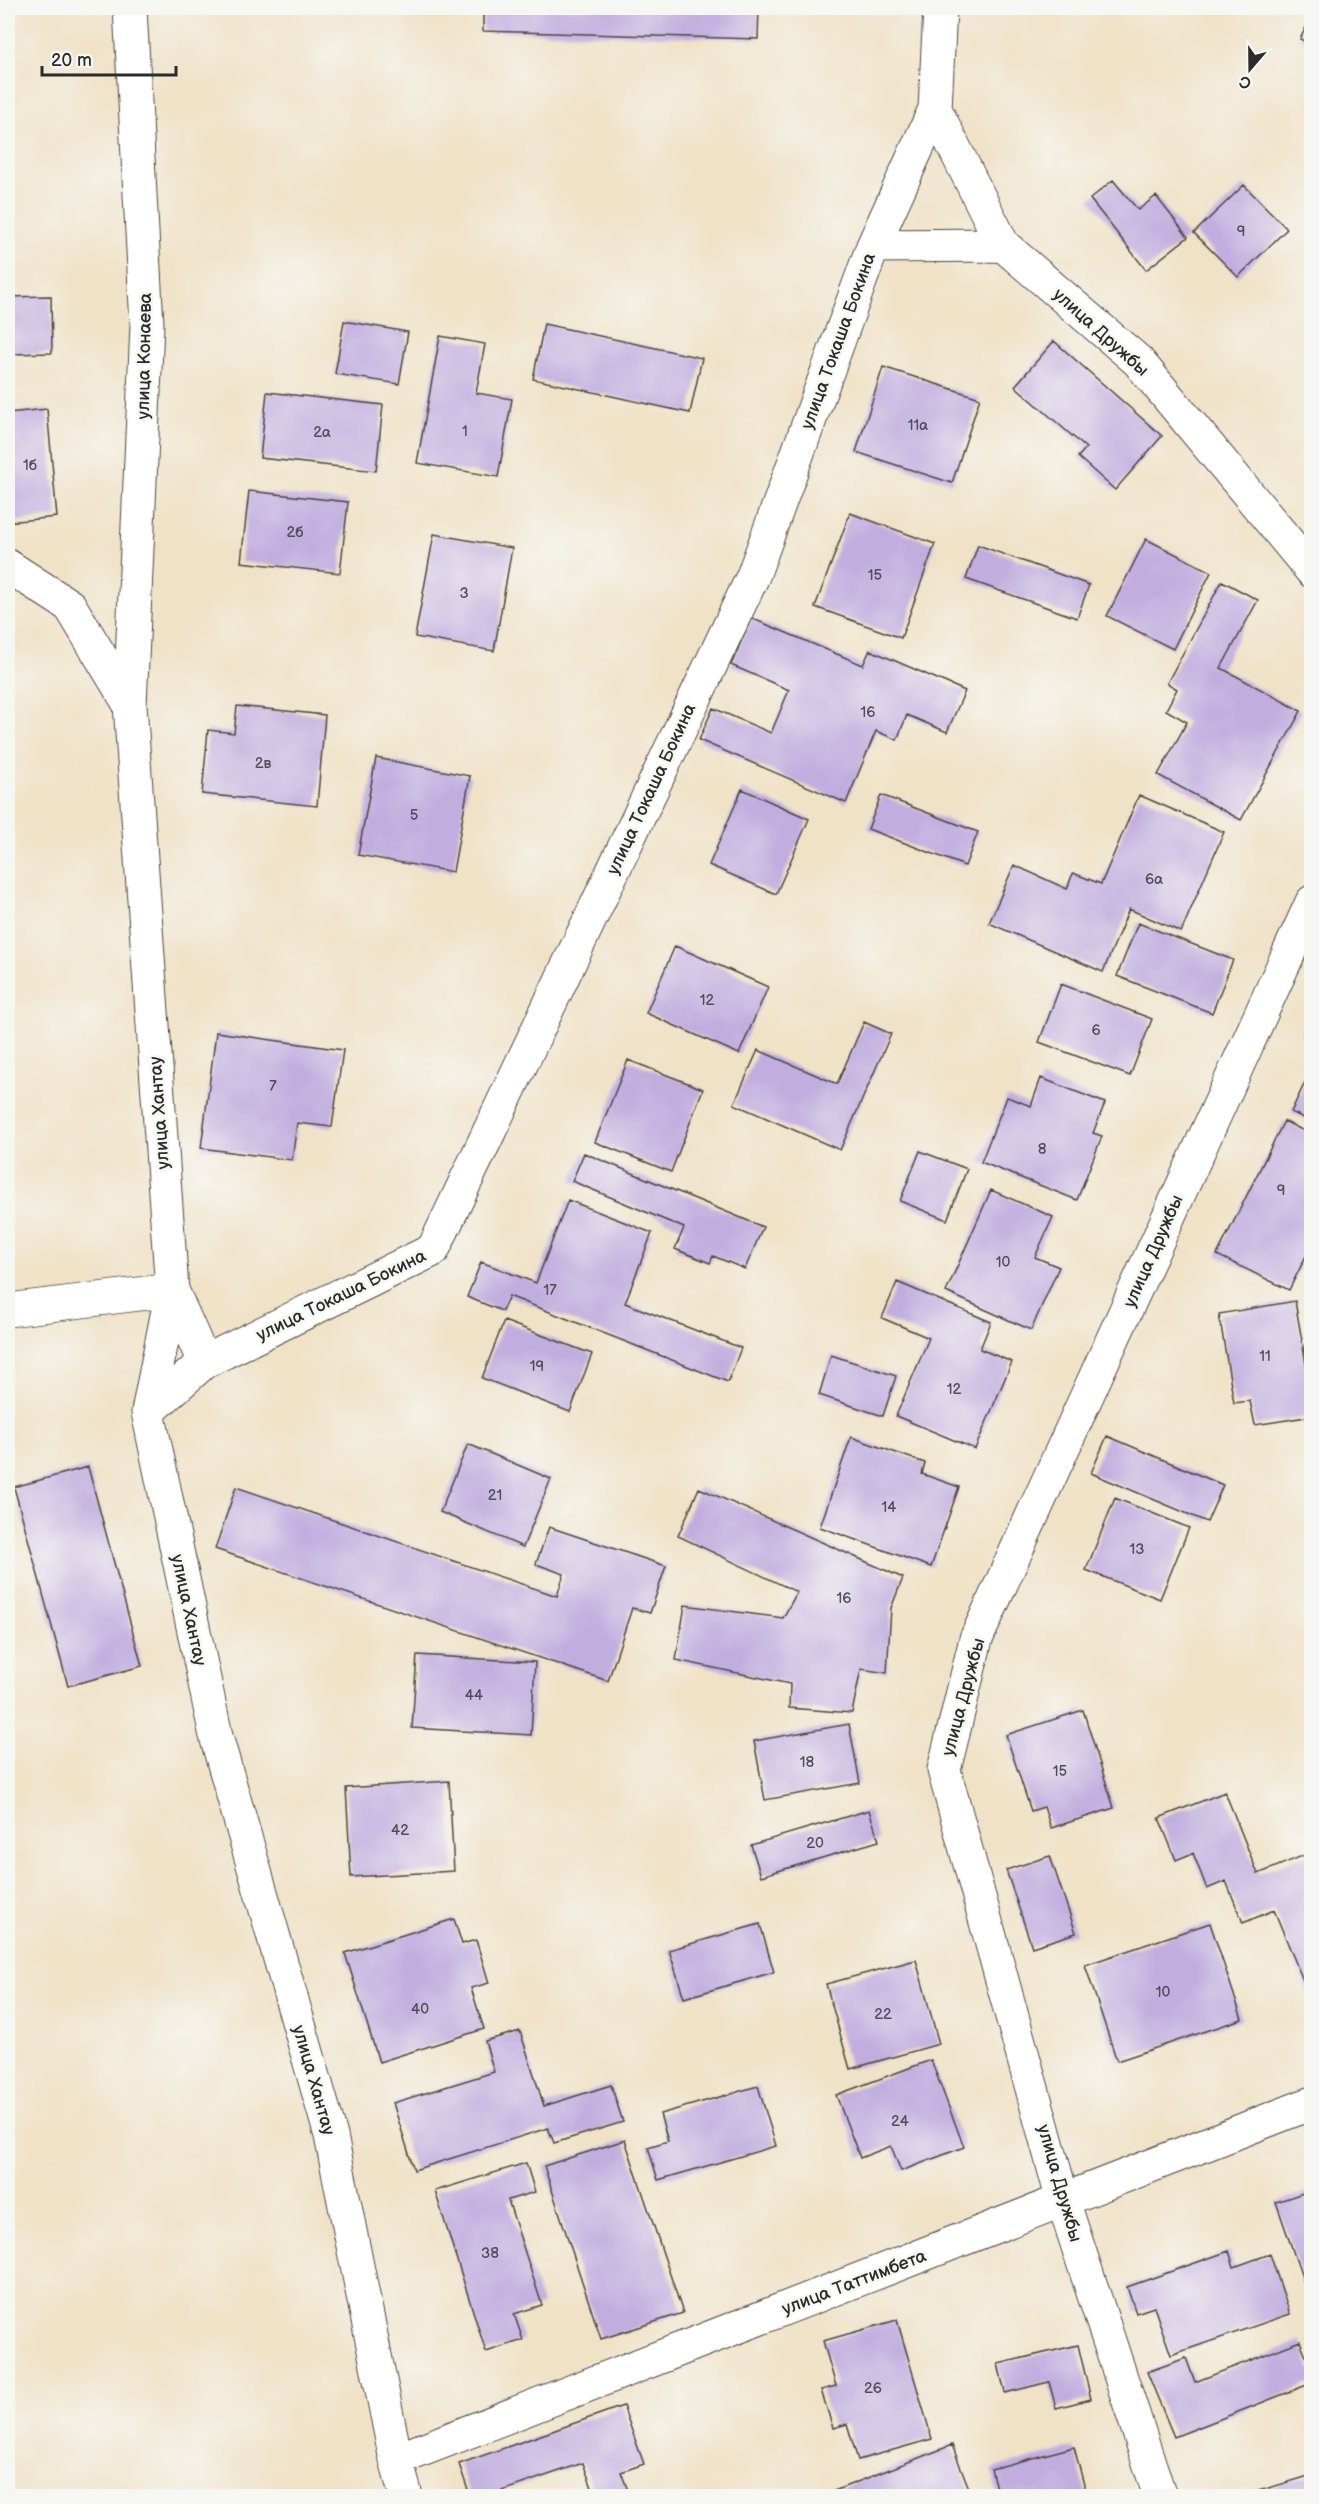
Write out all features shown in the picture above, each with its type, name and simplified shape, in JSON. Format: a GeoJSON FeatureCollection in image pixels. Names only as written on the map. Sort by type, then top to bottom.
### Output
{"type":"FeatureCollection","features":[{"type":"Feature","properties":{"kind":"street","name":"улица Конаева"},"geometry":{"type":"LineString","coordinates":[[130,8],[147,325],[130,705]]}},
{"type":"Feature","properties":{"kind":"street","name":"улица Токаша Бокина"},"geometry":{"type":"LineString","coordinates":[[148,1412],[204,1362],[433,1250],[753,576],[873,246],[935,110],[940,8]]}},
{"type":"Feature","properties":{"kind":"street","name":"улица Дружбы"},"geometry":{"type":"LineString","coordinates":[[935,110],[1003,245],[1138,361],[1311,571]]}},
{"type":"Feature","properties":{"kind":"street"},"geometry":{"type":"LineString","coordinates":[[873,246],[1003,245]]}},
{"type":"Feature","properties":{"kind":"street"},"geometry":{"type":"LineString","coordinates":[[8,566],[70,606],[130,705]]}},
{"type":"Feature","properties":{"kind":"street","name":"улица Хантау"},"geometry":{"type":"LineString","coordinates":[[130,705],[172,1290],[148,1412],[216,1736],[331,2136],[396,2460],[406,2496]]}},
{"type":"Feature","properties":{"kind":"street","name":"улица Дружбы"},"geometry":{"type":"LineString","coordinates":[[1160,2496],[1064,2201],[944,1770],[976,1639],[1311,902]]}},
{"type":"Feature","properties":{"kind":"street"},"geometry":{"type":"LineString","coordinates":[[8,1310],[172,1290],[204,1362]]}},
{"type":"Feature","properties":{"kind":"street","name":"улица Таттимбета"},"geometry":{"type":"LineString","coordinates":[[396,2460],[1311,2103]]}},
{"type":"Feature","properties":{"kind":"building"},"geometry":{"type":"Polygon","coordinates":[[[483,8],[759,8],[758,39],[483,31],[483,8]]]}},
{"type":"Feature","properties":{"kind":"building"},"geometry":{"type":"Polygon","coordinates":[[[1312,16],[1312,45],[1300,39],[1312,16]]]}},
{"type":"Feature","properties":{"kind":"building"},"geometry":{"type":"Polygon","coordinates":[[[1113,180],[1138,210],[1156,196],[1188,237],[1146,270],[1090,199],[1113,180]]]}},
{"type":"Feature","properties":{"kind":"building"},"geometry":{"type":"Polygon","coordinates":[[[1244,185],[1287,229],[1238,277],[1194,233],[1244,185]]]}},
{"type":"Feature","properties":{"kind":"building"},"geometry":{"type":"Polygon","coordinates":[[[51,296],[52,353],[8,354],[8,297],[51,296]]]}},
{"type":"Feature","properties":{"kind":"building"},"geometry":{"type":"Polygon","coordinates":[[[344,321],[408,332],[399,384],[335,374],[344,321]]]}},
{"type":"Feature","properties":{"kind":"building"},"geometry":{"type":"Polygon","coordinates":[[[544,324],[702,358],[690,413],[533,379],[544,324]]]}},
{"type":"Feature","properties":{"kind":"building"},"geometry":{"type":"Polygon","coordinates":[[[440,336],[485,344],[476,393],[512,399],[498,477],[417,463],[440,336]]]}},
{"type":"Feature","properties":{"kind":"building"},"geometry":{"type":"Polygon","coordinates":[[[1054,341],[1162,436],[1115,490],[1078,457],[1086,448],[1015,386],[1054,341]]]}},
{"type":"Feature","properties":{"kind":"building"},"geometry":{"type":"Polygon","coordinates":[[[883,367],[980,398],[952,483],[856,452],[883,367]]]}},
{"type":"Feature","properties":{"kind":"building"},"geometry":{"type":"Polygon","coordinates":[[[267,392],[383,405],[376,471],[260,458],[267,392]]]}},
{"type":"Feature","properties":{"kind":"building"},"geometry":{"type":"Polygon","coordinates":[[[47,409],[57,517],[8,522],[8,413],[47,409]]]}},
{"type":"Feature","properties":{"kind":"building"},"geometry":{"type":"Polygon","coordinates":[[[249,491],[348,502],[340,573],[241,562],[249,491]]]}},
{"type":"Feature","properties":{"kind":"building"},"geometry":{"type":"Polygon","coordinates":[[[850,513],[935,544],[901,638],[815,607],[850,513]]]}},
{"type":"Feature","properties":{"kind":"building"},"geometry":{"type":"Polygon","coordinates":[[[434,534],[512,548],[494,651],[415,637],[434,534]]]}},
{"type":"Feature","properties":{"kind":"building"},"geometry":{"type":"Polygon","coordinates":[[[1146,539],[1211,572],[1173,649],[1107,616],[1146,539]]]}},
{"type":"Feature","properties":{"kind":"building"},"geometry":{"type":"Polygon","coordinates":[[[978,545],[1089,585],[1077,618],[966,579],[978,545]]]}},
{"type":"Feature","properties":{"kind":"building"},"geometry":{"type":"Polygon","coordinates":[[[1222,581],[1258,600],[1221,668],[1301,711],[1241,820],[1158,775],[1187,722],[1166,710],[1177,689],[1167,683],[1222,581]]]}},
{"type":"Feature","properties":{"kind":"building"},"geometry":{"type":"Polygon","coordinates":[[[751,618],[863,665],[870,650],[965,691],[947,732],[907,715],[897,740],[876,731],[846,803],[699,740],[713,708],[771,733],[789,690],[731,665],[751,618]]]}},
{"type":"Feature","properties":{"kind":"building"},"geometry":{"type":"Polygon","coordinates":[[[237,706],[325,715],[317,806],[202,794],[208,730],[234,733],[237,706]]]}},
{"type":"Feature","properties":{"kind":"building"},"geometry":{"type":"Polygon","coordinates":[[[376,758],[470,776],[453,872],[358,855],[376,758]]]}},
{"type":"Feature","properties":{"kind":"building"},"geometry":{"type":"Polygon","coordinates":[[[742,789],[809,819],[776,894],[709,865],[742,789]]]}},
{"type":"Feature","properties":{"kind":"building"},"geometry":{"type":"Polygon","coordinates":[[[881,795],[978,832],[965,866],[868,829],[881,795]]]}},
{"type":"Feature","properties":{"kind":"building"},"geometry":{"type":"Polygon","coordinates":[[[1139,795],[1224,832],[1181,932],[1129,909],[1103,972],[989,923],[1014,865],[1067,889],[1073,873],[1101,884],[1139,795]]]}},
{"type":"Feature","properties":{"kind":"building"},"geometry":{"type":"Polygon","coordinates":[[[1138,923],[1233,960],[1212,1013],[1117,976],[1138,923]]]}},
{"type":"Feature","properties":{"kind":"building"},"geometry":{"type":"Polygon","coordinates":[[[675,946],[768,987],[739,1054],[646,1013],[675,946]]]}},
{"type":"Feature","properties":{"kind":"building"},"geometry":{"type":"Polygon","coordinates":[[[1061,984],[1152,1019],[1130,1076],[1039,1042],[1061,984]]]}},
{"type":"Feature","properties":{"kind":"building"},"geometry":{"type":"Polygon","coordinates":[[[1312,1015],[1312,1036],[1303,1033],[1312,1015]]]}},
{"type":"Feature","properties":{"kind":"building"},"geometry":{"type":"Polygon","coordinates":[[[864,1022],[891,1034],[840,1150],[734,1104],[758,1050],[837,1084],[864,1022]]]}},
{"type":"Feature","properties":{"kind":"building"},"geometry":{"type":"Polygon","coordinates":[[[216,1032],[343,1050],[332,1127],[297,1123],[292,1160],[201,1148],[216,1032]]]}},
{"type":"Feature","properties":{"kind":"building"},"geometry":{"type":"Polygon","coordinates":[[[628,1060],[703,1089],[671,1172],[595,1142],[628,1060]]]}},
{"type":"Feature","properties":{"kind":"building"},"geometry":{"type":"Polygon","coordinates":[[[1308,1076],[1312,1078],[1312,1122],[1291,1112],[1308,1076]]]}},
{"type":"Feature","properties":{"kind":"building"},"geometry":{"type":"Polygon","coordinates":[[[1041,1078],[1105,1103],[1093,1133],[1102,1136],[1077,1200],[981,1162],[1007,1097],[1031,1106],[1041,1078]]]}},
{"type":"Feature","properties":{"kind":"building"},"geometry":{"type":"Polygon","coordinates":[[[1284,1121],[1312,1135],[1312,1244],[1289,1290],[1217,1255],[1284,1121]]]}},
{"type":"Feature","properties":{"kind":"building"},"geometry":{"type":"Polygon","coordinates":[[[920,1151],[967,1169],[947,1220],[900,1201],[920,1151]]]}},
{"type":"Feature","properties":{"kind":"building"},"geometry":{"type":"Polygon","coordinates":[[[584,1153],[763,1227],[745,1269],[713,1256],[710,1263],[675,1249],[684,1228],[572,1181],[584,1153]]]}},
{"type":"Feature","properties":{"kind":"building"},"geometry":{"type":"Polygon","coordinates":[[[991,1190],[1053,1217],[1035,1257],[1059,1267],[1031,1330],[946,1292],[991,1190]]]}},
{"type":"Feature","properties":{"kind":"building"},"geometry":{"type":"Polygon","coordinates":[[[568,1200],[652,1233],[625,1303],[741,1348],[728,1382],[509,1296],[502,1311],[467,1297],[481,1262],[536,1283],[568,1200]]]}},
{"type":"Feature","properties":{"kind":"building"},"geometry":{"type":"Polygon","coordinates":[[[897,1282],[991,1322],[980,1349],[1012,1362],[975,1449],[896,1416],[929,1338],[882,1318],[897,1282]]]}},
{"type":"Feature","properties":{"kind":"building"},"geometry":{"type":"Polygon","coordinates":[[[1295,1301],[1312,1398],[1312,1416],[1255,1425],[1250,1401],[1234,1403],[1219,1314],[1295,1301]]]}},
{"type":"Feature","properties":{"kind":"building"},"geometry":{"type":"Polygon","coordinates":[[[504,1321],[592,1354],[570,1412],[482,1378],[504,1321]]]}},
{"type":"Feature","properties":{"kind":"building"},"geometry":{"type":"Polygon","coordinates":[[[831,1355],[896,1376],[883,1416],[819,1395],[831,1355]]]}},
{"type":"Feature","properties":{"kind":"building"},"geometry":{"type":"Polygon","coordinates":[[[1107,1436],[1223,1485],[1207,1522],[1091,1473],[1107,1436]]]}},
{"type":"Feature","properties":{"kind":"building"},"geometry":{"type":"Polygon","coordinates":[[[851,1437],[925,1463],[922,1474],[959,1487],[931,1567],[820,1527],[851,1437]]]}},
{"type":"Feature","properties":{"kind":"building"},"geometry":{"type":"Polygon","coordinates":[[[468,1444],[551,1479],[523,1547],[440,1512],[468,1444]]]}},
{"type":"Feature","properties":{"kind":"building"},"geometry":{"type":"Polygon","coordinates":[[[88,1467],[142,1666],[68,1686],[14,1487],[88,1467]]]}},
{"type":"Feature","properties":{"kind":"building"},"geometry":{"type":"Polygon","coordinates":[[[236,1487],[557,1596],[564,1574],[536,1564],[549,1527],[666,1566],[650,1613],[632,1608],[608,1681],[215,1549],[236,1487]]]}},
{"type":"Feature","properties":{"kind":"building"},"geometry":{"type":"Polygon","coordinates":[[[699,1488],[903,1578],[891,1608],[887,1673],[861,1669],[852,1713],[789,1708],[790,1684],[676,1660],[685,1605],[783,1618],[797,1592],[678,1536],[699,1488]]]}},
{"type":"Feature","properties":{"kind":"building"},"geometry":{"type":"Polygon","coordinates":[[[1115,1498],[1189,1528],[1160,1599],[1086,1570],[1115,1498]]]}},
{"type":"Feature","properties":{"kind":"building"},"geometry":{"type":"Polygon","coordinates":[[[417,1655],[535,1662],[531,1735],[412,1728],[417,1655]]]}},
{"type":"Feature","properties":{"kind":"building"},"geometry":{"type":"Polygon","coordinates":[[[1083,1710],[1114,1808],[1051,1828],[1044,1807],[1031,1811],[1006,1735],[1083,1710]]]}},
{"type":"Feature","properties":{"kind":"building"},"geometry":{"type":"Polygon","coordinates":[[[849,1724],[860,1783],[765,1800],[754,1741],[849,1724]]]}},
{"type":"Feature","properties":{"kind":"building"},"geometry":{"type":"Polygon","coordinates":[[[449,1781],[454,1871],[351,1877],[346,1788],[449,1781]]]}},
{"type":"Feature","properties":{"kind":"building"},"geometry":{"type":"Polygon","coordinates":[[[1225,1792],[1258,1874],[1312,1852],[1312,2002],[1274,1910],[1243,1923],[1226,1881],[1207,1889],[1193,1853],[1176,1860],[1159,1818],[1225,1792]]]}},
{"type":"Feature","properties":{"kind":"building"},"geometry":{"type":"Polygon","coordinates":[[[869,1810],[879,1841],[761,1876],[751,1845],[869,1810]]]}},
{"type":"Feature","properties":{"kind":"building"},"geometry":{"type":"Polygon","coordinates":[[[1050,1856],[1076,1933],[1032,1947],[1006,1870],[1050,1856]]]}},
{"type":"Feature","properties":{"kind":"building"},"geometry":{"type":"Polygon","coordinates":[[[454,1919],[462,1944],[476,1940],[489,1983],[471,1988],[484,2029],[379,2062],[345,1953],[454,1919]]]}},
{"type":"Feature","properties":{"kind":"building"},"geometry":{"type":"Polygon","coordinates":[[[1210,1923],[1242,2019],[1117,2061],[1085,1965],[1210,1923]]]}},
{"type":"Feature","properties":{"kind":"building"},"geometry":{"type":"Polygon","coordinates":[[[760,1924],[774,1972],[684,1998],[669,1950],[760,1924]]]}},
{"type":"Feature","properties":{"kind":"building"},"geometry":{"type":"Polygon","coordinates":[[[916,1960],[939,2044],[850,2069],[826,1984],[916,1960]]]}},
{"type":"Feature","properties":{"kind":"building"},"geometry":{"type":"Polygon","coordinates":[[[520,2031],[544,2106],[611,2085],[623,2122],[554,2143],[548,2128],[414,2170],[393,2103],[494,2072],[485,2041],[520,2031]]]}},
{"type":"Feature","properties":{"kind":"building"},"geometry":{"type":"Polygon","coordinates":[[[931,2060],[964,2147],[901,2171],[891,2146],[860,2158],[836,2095],[931,2060]]]}},
{"type":"Feature","properties":{"kind":"building"},"geometry":{"type":"Polygon","coordinates":[[[758,2086],[776,2146],[658,2180],[648,2147],[668,2141],[660,2114],[758,2086]]]}},
{"type":"Feature","properties":{"kind":"building"},"geometry":{"type":"Polygon","coordinates":[[[625,2140],[683,2313],[601,2339],[544,2166],[625,2140]]]}},
{"type":"Feature","properties":{"kind":"building"},"geometry":{"type":"Polygon","coordinates":[[[526,2163],[535,2192],[508,2200],[542,2305],[514,2314],[523,2340],[486,2352],[435,2191],[526,2163]]]}},
{"type":"Feature","properties":{"kind":"building"},"geometry":{"type":"Polygon","coordinates":[[[1312,2190],[1312,2285],[1305,2286],[1276,2202],[1312,2190]]]}},
{"type":"Feature","properties":{"kind":"building"},"geometry":{"type":"Polygon","coordinates":[[[1229,2251],[1234,2267],[1270,2254],[1290,2314],[1171,2355],[1154,2307],[1136,2313],[1127,2287],[1229,2251]]]}},
{"type":"Feature","properties":{"kind":"building"},"geometry":{"type":"Polygon","coordinates":[[[897,2320],[932,2439],[858,2460],[847,2424],[833,2428],[821,2390],[836,2386],[823,2341],[897,2320]]]}},
{"type":"Feature","properties":{"kind":"building"},"geometry":{"type":"Polygon","coordinates":[[[1300,2341],[1312,2371],[1312,2383],[1174,2437],[1147,2372],[1186,2358],[1195,2382],[1300,2341]]]}},
{"type":"Feature","properties":{"kind":"building"},"geometry":{"type":"Polygon","coordinates":[[[1078,2345],[1091,2399],[1056,2408],[1049,2382],[1005,2393],[998,2364],[1078,2345]]]}},
{"type":"Feature","properties":{"kind":"building"},"geometry":{"type":"Polygon","coordinates":[[[623,2406],[644,2464],[621,2472],[630,2496],[595,2496],[583,2463],[487,2496],[470,2496],[459,2464],[623,2406]]]}},
{"type":"Feature","properties":{"kind":"building"},"geometry":{"type":"Polygon","coordinates":[[[952,2445],[972,2496],[821,2496],[952,2445]]]}},
{"type":"Feature","properties":{"kind":"building"},"geometry":{"type":"Polygon","coordinates":[[[1074,2447],[1087,2496],[998,2496],[991,2469],[1074,2447]]]}},
{"type":"Feature","properties":{"kind":"building"},"geometry":{"type":"Polygon","coordinates":[[[1312,2475],[1312,2496],[1242,2496],[1312,2475]]]}}]}
